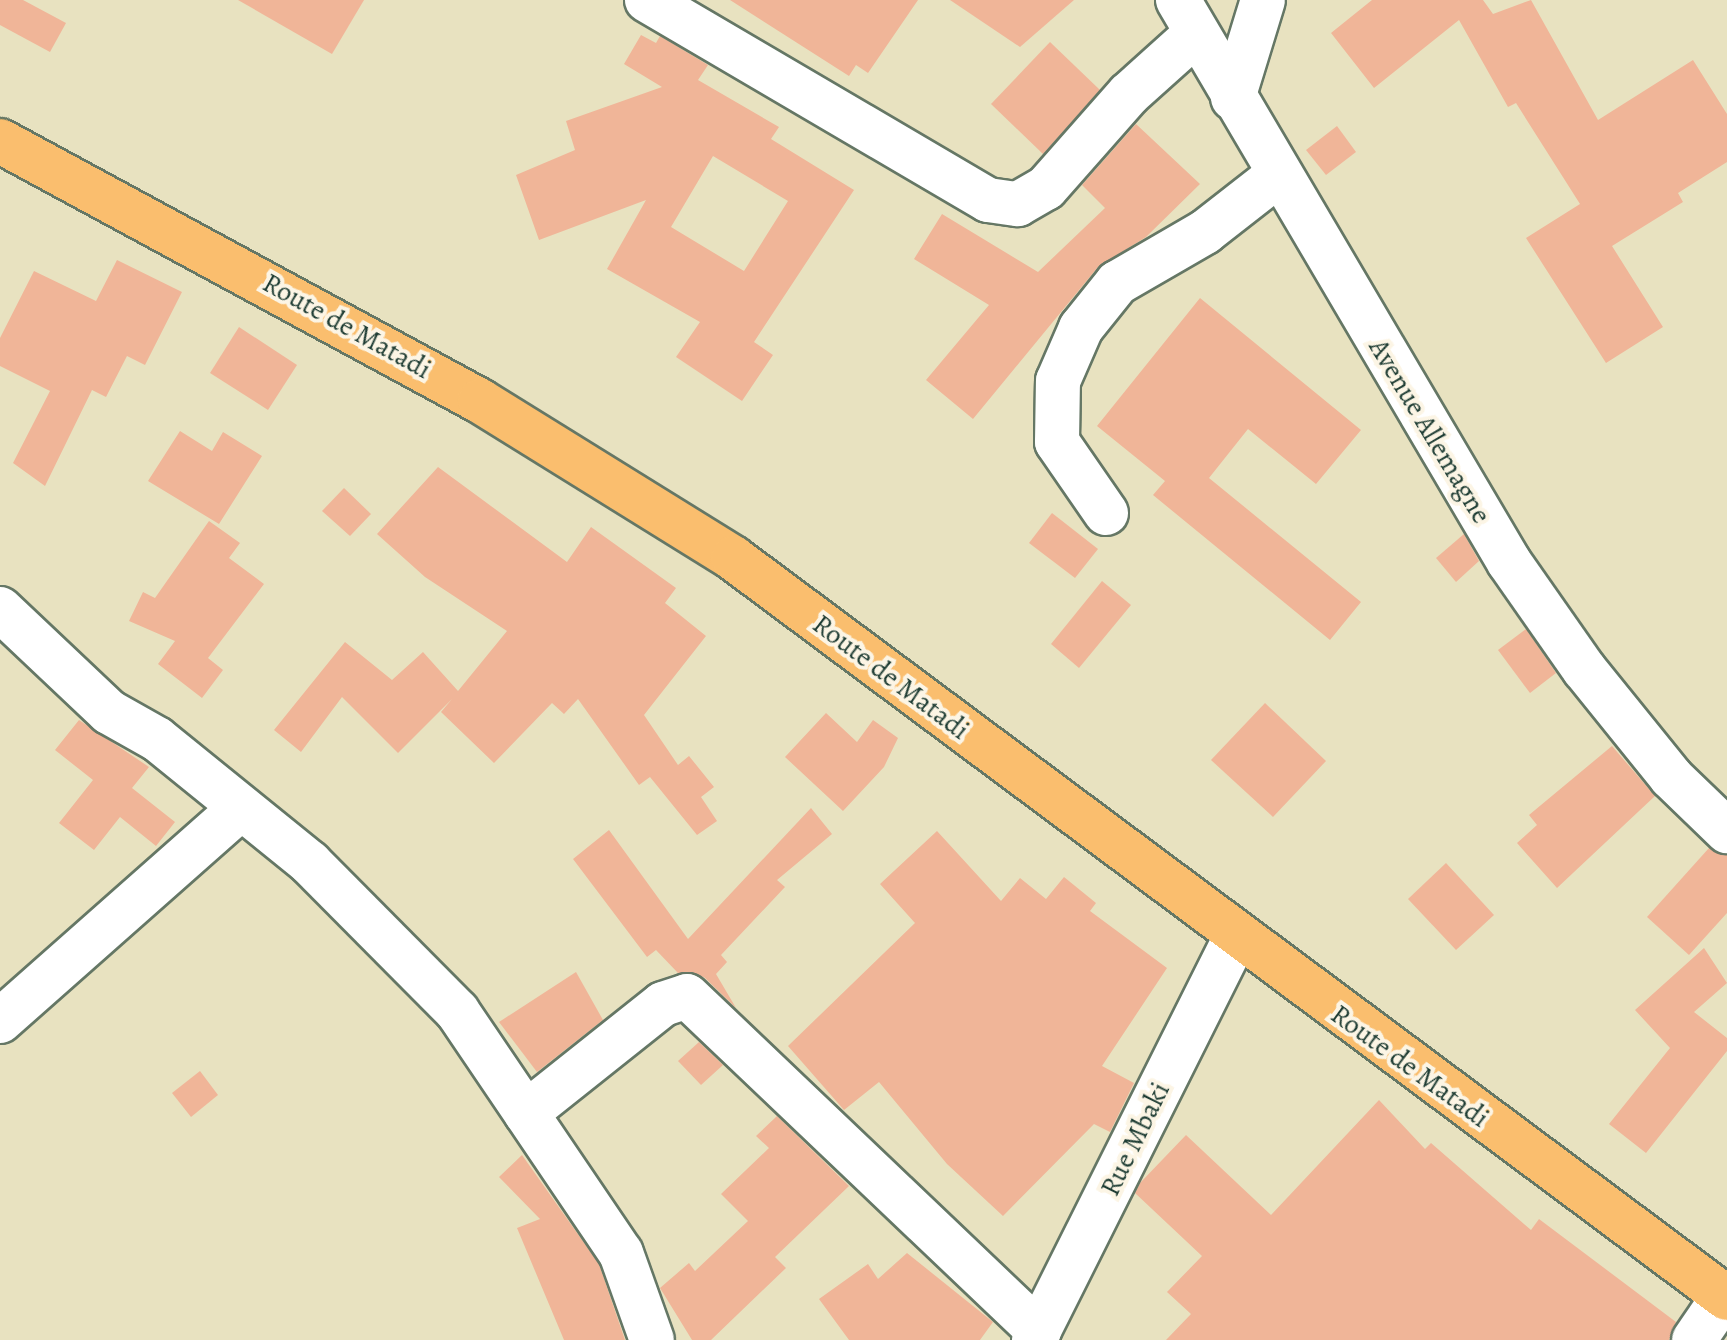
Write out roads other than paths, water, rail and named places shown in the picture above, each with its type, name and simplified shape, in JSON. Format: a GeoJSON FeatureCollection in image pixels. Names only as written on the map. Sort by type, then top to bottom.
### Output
{"type":"FeatureCollection","features":[{"type":"Feature","properties":{"kind":"highway","name":"Route de Matadi"},"geometry":{"type":"LineString","coordinates":[[0,141],[480,401],[733,558],[1235,938],[1725,1297]]}},
{"type":"Feature","properties":{"kind":"street"},"geometry":{"type":"LineString","coordinates":[[647,0],[988,200],[1018,204],[1046,188],[1129,94],[1187,16]]}},
{"type":"Feature","properties":{"kind":"street"},"geometry":{"type":"LineString","coordinates":[[1233,98],[1263,0]]}},
{"type":"Feature","properties":{"kind":"street","name":"Avenue Allemagne"},"geometry":{"type":"LineString","coordinates":[[1187,16],[1509,562],[1593,681],[1671,777],[1727,831]]}},
{"type":"Feature","properties":{"kind":"street"},"geometry":{"type":"LineString","coordinates":[[1106,513],[1057,442],[1058,381],[1081,328],[1117,283],[1205,232],[1278,175]]}},
{"type":"Feature","properties":{"kind":"street"},"geometry":{"type":"LineString","coordinates":[[0,609],[109,712],[157,739],[310,863],[457,1011],[621,1253],[652,1340]]}},
{"type":"Feature","properties":{"kind":"street"},"geometry":{"type":"LineString","coordinates":[[0,1021],[240,809]]}},
{"type":"Feature","properties":{"kind":"street","name":"Rue Mbaki"},"geometry":{"type":"LineString","coordinates":[[1036,1336],[1235,938]]}},
{"type":"Feature","properties":{"kind":"street"},"geometry":{"type":"LineString","coordinates":[[526,1113],[663,1004],[687,996],[1036,1336]]}},
{"type":"Feature","properties":{"kind":"street"},"geometry":{"type":"LineString","coordinates":[[1694,1340],[1725,1297]]}}]}
